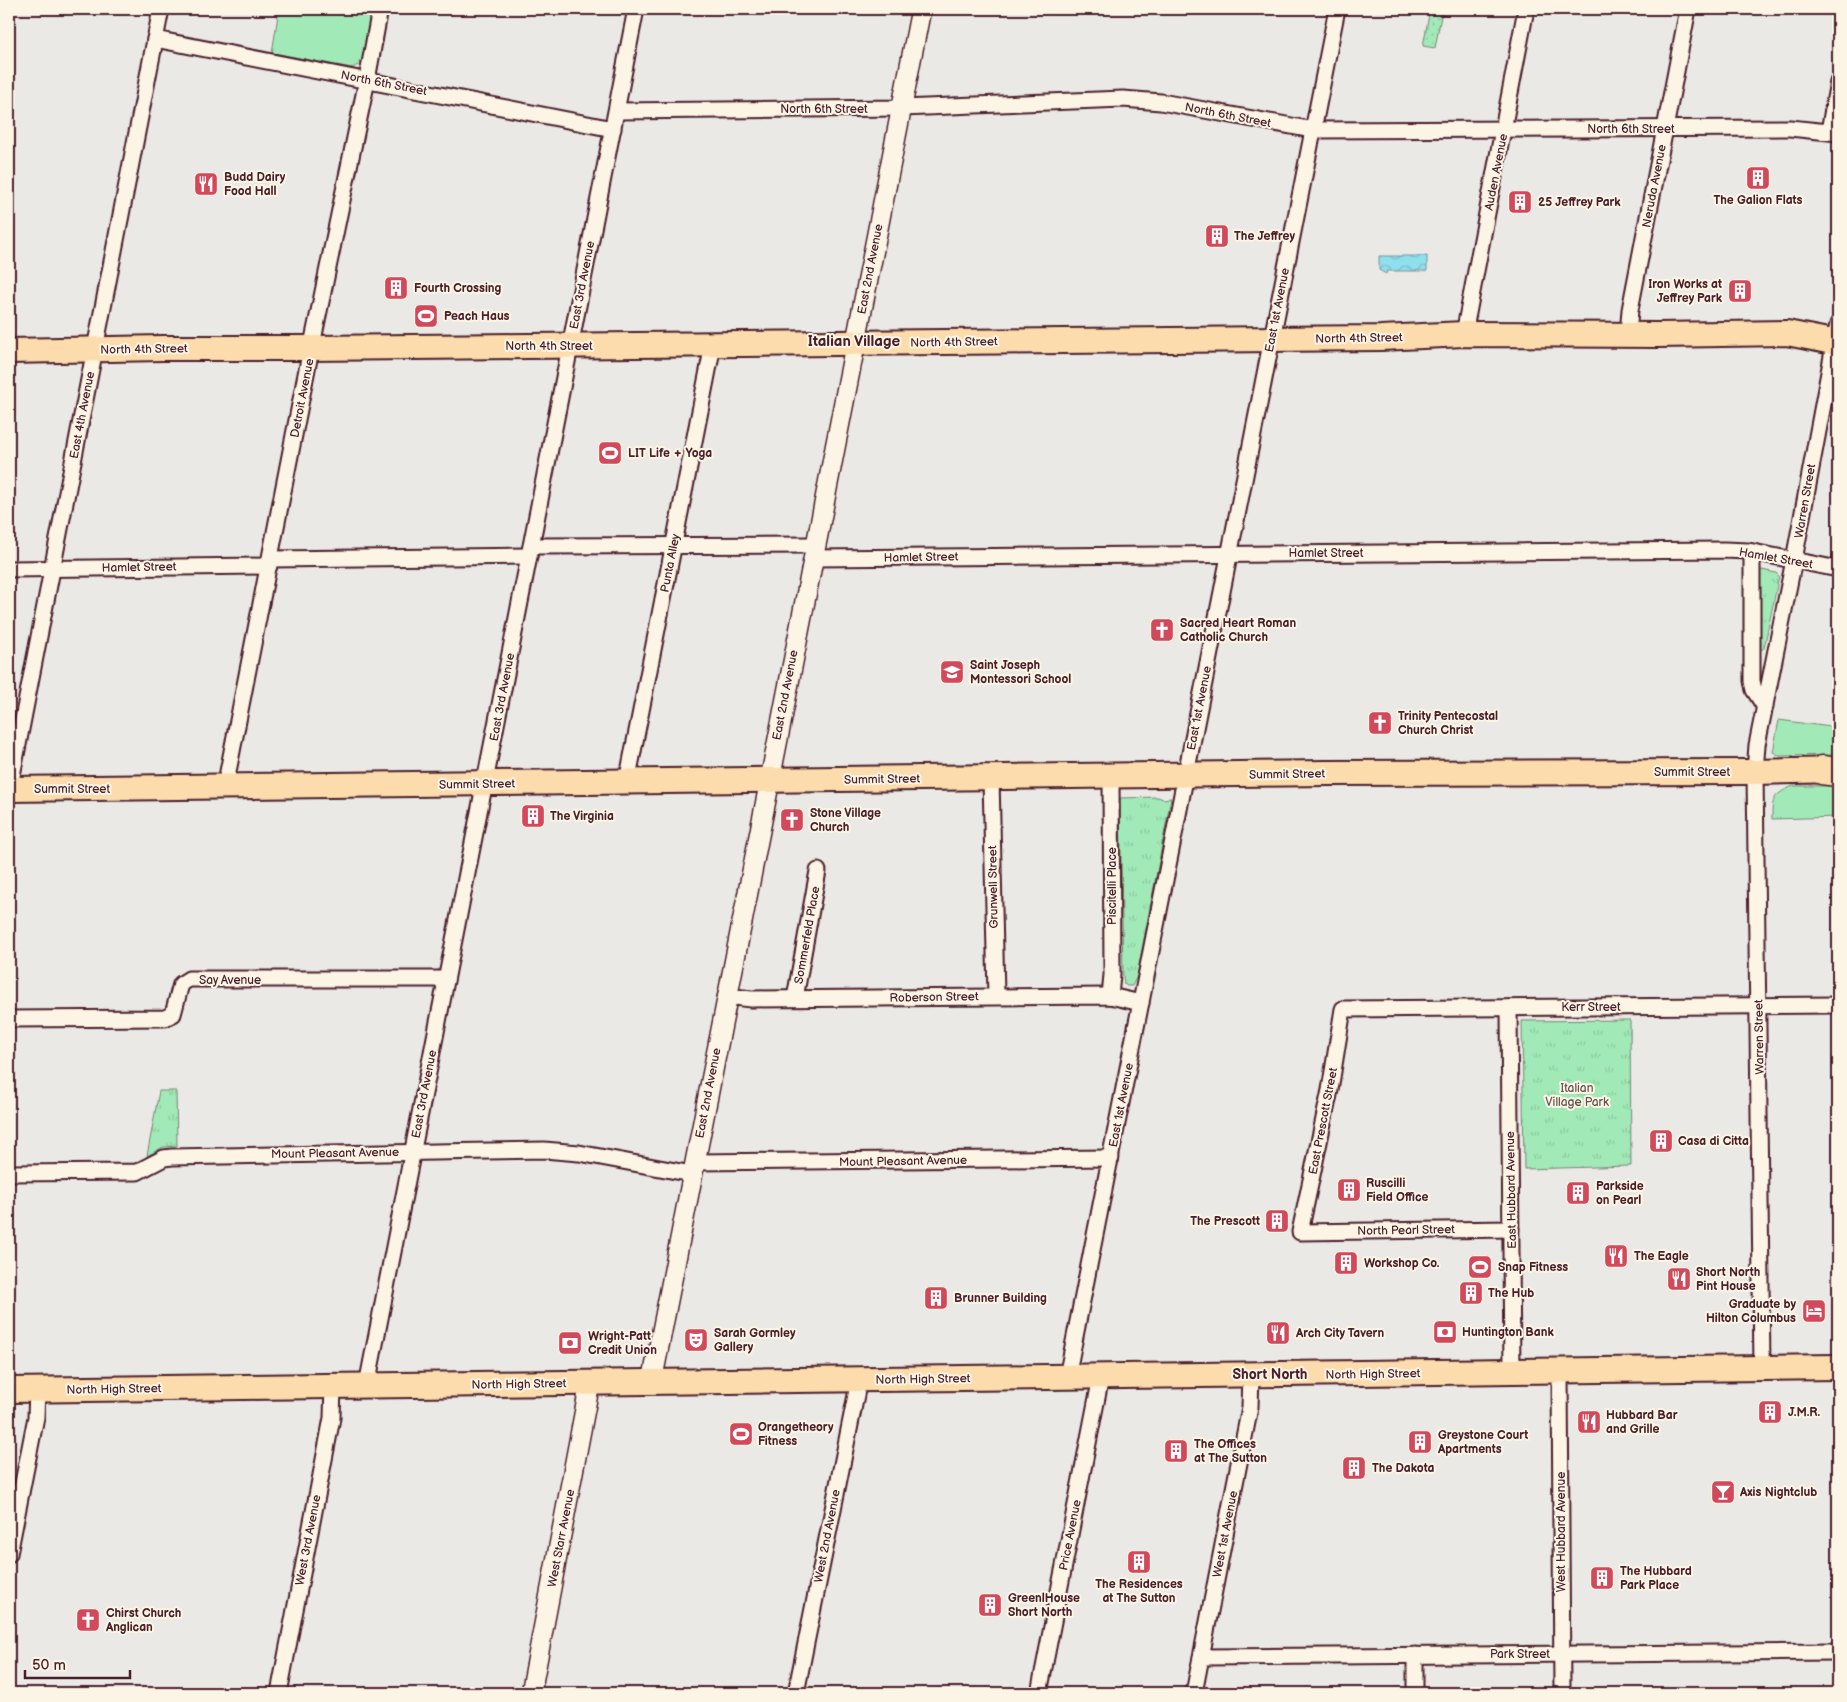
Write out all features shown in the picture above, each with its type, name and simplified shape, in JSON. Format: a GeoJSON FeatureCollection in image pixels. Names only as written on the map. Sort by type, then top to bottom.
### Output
{"type":"FeatureCollection","features":[{"type":"Feature","properties":{"kind":"main road","name":"North 4th Street"},"geometry":{"type":"LineString","coordinates":[[9,351],[162,348],[713,345],[1381,338],[1464,334],[1628,335],[1787,333],[1837,336]]}},
{"type":"Feature","properties":{"kind":"main road","name":"Summit Street"},"geometry":{"type":"LineString","coordinates":[[9,790],[1326,773],[1755,772],[1833,770]]}},
{"type":"Feature","properties":{"kind":"main road","name":"North High Street"},"geometry":{"type":"LineString","coordinates":[[9,1390],[1838,1367]]}},
{"type":"Feature","properties":{"kind":"street","name":"East 4th Avenue"},"geometry":{"type":"LineString","coordinates":[[9,790],[161,9]]}},
{"type":"Feature","properties":{"kind":"street","name":"Detroit Avenue"},"geometry":{"type":"LineString","coordinates":[[226,787],[269,562],[380,9]]}},
{"type":"Feature","properties":{"kind":"street","name":"East 3rd Avenue"},"geometry":{"type":"LineString","coordinates":[[367,1385],[636,9]]}},
{"type":"Feature","properties":{"kind":"street","name":"East 2nd Avenue"},"geometry":{"type":"LineString","coordinates":[[652,1382],[726,996],[921,9]]}},
{"type":"Feature","properties":{"kind":"street","name":"East 1st Avenue"},"geometry":{"type":"LineString","coordinates":[[1067,1377],[1336,9]]}},
{"type":"Feature","properties":{"kind":"street","name":"Auden Avenue"},"geometry":{"type":"LineString","coordinates":[[1464,334],[1526,9]]}},
{"type":"Feature","properties":{"kind":"street","name":"Neruda Avenue"},"geometry":{"type":"LineString","coordinates":[[1628,335],[1630,310],[1688,9]]}},
{"type":"Feature","properties":{"kind":"street","name":"North 6th Street"},"geometry":{"type":"LineString","coordinates":[[155,39],[613,129]]}},
{"type":"Feature","properties":{"kind":"street"},"geometry":{"type":"LineString","coordinates":[[1834,132],[1838,82]]}},
{"type":"Feature","properties":{"kind":"street","name":"North 6th Street"},"geometry":{"type":"LineString","coordinates":[[617,110],[902,108],[1123,99],[1161,102],[1313,130],[1790,128],[1834,132]]}},
{"type":"Feature","properties":{"kind":"street","name":"Warren Street"},"geometry":{"type":"LineString","coordinates":[[1762,1368],[1755,772],[1757,745],[1837,336]]}},
{"type":"Feature","properties":{"kind":"street","name":"Punta Alley"},"geometry":{"type":"LineString","coordinates":[[627,782],[713,345]]}},
{"type":"Feature","properties":{"kind":"street","name":"Hamlet Street"},"geometry":{"type":"LineString","coordinates":[[9,569],[269,562],[673,546],[814,551],[1229,554],[1724,550],[1752,552],[1838,569]]}},
{"type":"Feature","properties":{"kind":"street"},"geometry":{"type":"LineString","coordinates":[[1752,552],[1752,681],[1754,690],[1765,706]]}},
{"type":"Feature","properties":{"kind":"street","name":"Piscitelli Place"},"geometry":{"type":"LineString","coordinates":[[1110,996],[1112,975],[1111,776]]}},
{"type":"Feature","properties":{"kind":"street","name":"Grunwell Street"},"geometry":{"type":"LineString","coordinates":[[991,778],[996,996]]}},
{"type":"Feature","properties":{"kind":"street","name":"Sommerfeld Place"},"geometry":{"type":"LineString","coordinates":[[795,998],[818,871]]}},
{"type":"Feature","properties":{"kind":"street","name":"Say Avenue"},"geometry":{"type":"LineString","coordinates":[[9,1019],[165,1018],[173,1014],[181,984],[189,979],[446,979]]}},
{"type":"Feature","properties":{"kind":"street","name":"Roberson Street"},"geometry":{"type":"LineString","coordinates":[[726,996],[751,999],[1110,996],[1141,1003]]}},
{"type":"Feature","properties":{"kind":"street","name":"Kerr Street"},"geometry":{"type":"LineString","coordinates":[[1343,1009],[1838,1005]]}},
{"type":"Feature","properties":{"kind":"street","name":"East Hubbard Avenue"},"geometry":{"type":"LineString","coordinates":[[1508,1008],[1512,1372]]}},
{"type":"Feature","properties":{"kind":"street","name":"East Prescott Street"},"geometry":{"type":"LineString","coordinates":[[1300,1232],[1330,1090],[1343,1009]]}},
{"type":"Feature","properties":{"kind":"street","name":"Mount Pleasant Avenue"},"geometry":{"type":"LineString","coordinates":[[9,1173],[137,1172],[164,1158],[172,1157],[413,1152],[563,1151],[693,1168],[713,1164],[1111,1158]]}},
{"type":"Feature","properties":{"kind":"street","name":"North Pearl Street"},"geometry":{"type":"LineString","coordinates":[[1300,1232],[1511,1229]]}},
{"type":"Feature","properties":{"kind":"street","name":"West Hubbard Avenue"},"geometry":{"type":"LineString","coordinates":[[1560,1371],[1562,1693]]}},
{"type":"Feature","properties":{"kind":"street","name":"West 1st Avenue"},"geometry":{"type":"LineString","coordinates":[[1194,1693],[1250,1407],[1251,1375]]}},
{"type":"Feature","properties":{"kind":"street","name":"Price Avenue"},"geometry":{"type":"LineString","coordinates":[[1039,1693],[1101,1377]]}},
{"type":"Feature","properties":{"kind":"street","name":"West 2nd Avenue"},"geometry":{"type":"LineString","coordinates":[[796,1693],[859,1380]]}},
{"type":"Feature","properties":{"kind":"street","name":"West Starr Avenue"},"geometry":{"type":"LineString","coordinates":[[531,1693],[590,1383]]}},
{"type":"Feature","properties":{"kind":"street","name":"West 3rd Avenue"},"geometry":{"type":"LineString","coordinates":[[279,1693],[331,1423],[333,1386]]}},
{"type":"Feature","properties":{"kind":"street"},"geometry":{"type":"LineString","coordinates":[[9,1554],[36,1417],[37,1390]]}},
{"type":"Feature","properties":{"kind":"street","name":"Park Street"},"geometry":{"type":"LineString","coordinates":[[1201,1657],[1838,1652]]}},
{"type":"Feature","properties":{"kind":"street"},"geometry":{"type":"LineString","coordinates":[[1415,1655],[1415,1693]]}},
{"type":"Feature","properties":{"kind":"green space"},"geometry":{"type":"Polygon","coordinates":[[[279,9],[373,9],[362,60],[352,68],[272,53],[279,9]]]}},
{"type":"Feature","properties":{"kind":"green space"},"geometry":{"type":"Polygon","coordinates":[[[1430,9],[1442,11],[1435,48],[1423,46],[1430,9]]]}},
{"type":"Feature","properties":{"kind":"green space"},"geometry":{"type":"Polygon","coordinates":[[[1759,571],[1776,573],[1779,576],[1764,648],[1759,650],[1759,571]]]}},
{"type":"Feature","properties":{"kind":"green space"},"geometry":{"type":"Polygon","coordinates":[[[1779,720],[1838,728],[1838,755],[1780,756],[1773,752],[1779,720]]]}},
{"type":"Feature","properties":{"kind":"green space"},"geometry":{"type":"Polygon","coordinates":[[[1793,786],[1838,786],[1838,817],[1772,819],[1772,806],[1775,798],[1781,792],[1793,786]]]}},
{"type":"Feature","properties":{"kind":"green space"},"geometry":{"type":"Polygon","coordinates":[[[1158,797],[1163,799],[1171,798],[1137,976],[1132,986],[1127,986],[1124,984],[1123,975],[1120,798],[1158,797]]]}},
{"type":"Feature","properties":{"kind":"green space","name":"Italian Village Park"},"geometry":{"type":"Polygon","coordinates":[[[1630,1020],[1631,1166],[1524,1169],[1522,1021],[1630,1020]]]}},
{"type":"Feature","properties":{"kind":"green space"},"geometry":{"type":"Polygon","coordinates":[[[159,1091],[176,1091],[177,1146],[163,1147],[147,1156],[159,1091]]]}},
{"type":"Feature","properties":{"kind":"water"},"geometry":{"type":"Polygon","coordinates":[[[1379,256],[1427,256],[1427,271],[1387,271],[1386,274],[1379,270],[1379,256]]]}},
{"type":"Feature","properties":{"kind":"place","name":"The Galion Flats"},"geometry":{"type":"Point","coordinates":[1758,178]}},
{"type":"Feature","properties":{"kind":"place","name":"Budd Dairy Food Hall"},"geometry":{"type":"Point","coordinates":[206,184]}},
{"type":"Feature","properties":{"kind":"place","name":"25 Jeffrey Park"},"geometry":{"type":"Point","coordinates":[1520,202]}},
{"type":"Feature","properties":{"kind":"place","name":"The Jeffrey"},"geometry":{"type":"Point","coordinates":[1217,236]}},
{"type":"Feature","properties":{"kind":"place","name":"Fourth Crossing"},"geometry":{"type":"Point","coordinates":[396,288]}},
{"type":"Feature","properties":{"kind":"place","name":"Iron Works at Jeffrey Park"},"geometry":{"type":"Point","coordinates":[1740,291]}},
{"type":"Feature","properties":{"kind":"place","name":"Peach Haus"},"geometry":{"type":"Point","coordinates":[426,316]}},
{"type":"Feature","properties":{"kind":"place","name":"LIT Life + Yoga"},"geometry":{"type":"Point","coordinates":[610,453]}},
{"type":"Feature","properties":{"kind":"place","name":"Sacred Heart Roman Catholic Church"},"geometry":{"type":"Point","coordinates":[1162,630]}},
{"type":"Feature","properties":{"kind":"place","name":"Saint Joseph Montessori School"},"geometry":{"type":"Point","coordinates":[952,672]}},
{"type":"Feature","properties":{"kind":"place","name":"Trinity Pentecostal Church Christ"},"geometry":{"type":"Point","coordinates":[1380,723]}},
{"type":"Feature","properties":{"kind":"place","name":"The Virginia"},"geometry":{"type":"Point","coordinates":[533,816]}},
{"type":"Feature","properties":{"kind":"place","name":"Stone Village Church"},"geometry":{"type":"Point","coordinates":[792,820]}},
{"type":"Feature","properties":{"kind":"place","name":"Casa di Citta"},"geometry":{"type":"Point","coordinates":[1661,1141]}},
{"type":"Feature","properties":{"kind":"place","name":"Ruscilli Field Office"},"geometry":{"type":"Point","coordinates":[1349,1190]}},
{"type":"Feature","properties":{"kind":"place","name":"Parkside on Pearl"},"geometry":{"type":"Point","coordinates":[1578,1193]}},
{"type":"Feature","properties":{"kind":"place","name":"The Prescott"},"geometry":{"type":"Point","coordinates":[1277,1221]}},
{"type":"Feature","properties":{"kind":"place","name":"The Eagle"},"geometry":{"type":"Point","coordinates":[1616,1256]}},
{"type":"Feature","properties":{"kind":"place","name":"Workshop Co."},"geometry":{"type":"Point","coordinates":[1346,1263]}},
{"type":"Feature","properties":{"kind":"place","name":"Snap Fitness"},"geometry":{"type":"Point","coordinates":[1480,1267]}},
{"type":"Feature","properties":{"kind":"place","name":"Short North Pint House"},"geometry":{"type":"Point","coordinates":[1679,1279]}},
{"type":"Feature","properties":{"kind":"place","name":"The Hub"},"geometry":{"type":"Point","coordinates":[1471,1293]}},
{"type":"Feature","properties":{"kind":"place","name":"Brunner Building"},"geometry":{"type":"Point","coordinates":[936,1298]}},
{"type":"Feature","properties":{"kind":"place","name":"Graduate by Hilton Columbus"},"geometry":{"type":"Point","coordinates":[1814,1311]}},
{"type":"Feature","properties":{"kind":"place","name":"Huntington Bank"},"geometry":{"type":"Point","coordinates":[1445,1332]}},
{"type":"Feature","properties":{"kind":"place","name":"Arch City Tavern"},"geometry":{"type":"Point","coordinates":[1278,1333]}},
{"type":"Feature","properties":{"kind":"place","name":"Sarah Gormley Gallery"},"geometry":{"type":"Point","coordinates":[696,1340]}},
{"type":"Feature","properties":{"kind":"place","name":"Wright-Patt Credit Union"},"geometry":{"type":"Point","coordinates":[570,1343]}},
{"type":"Feature","properties":{"kind":"place","name":"J.M.R."},"geometry":{"type":"Point","coordinates":[1770,1412]}},
{"type":"Feature","properties":{"kind":"place","name":"Hubbard Bar and Grille"},"geometry":{"type":"Point","coordinates":[1589,1422]}},
{"type":"Feature","properties":{"kind":"place","name":"Orangetheory Fitness"},"geometry":{"type":"Point","coordinates":[741,1434]}},
{"type":"Feature","properties":{"kind":"place","name":"Greystone Court Apartments"},"geometry":{"type":"Point","coordinates":[1420,1442]}},
{"type":"Feature","properties":{"kind":"place","name":"The Offices at The Sutton"},"geometry":{"type":"Point","coordinates":[1176,1451]}},
{"type":"Feature","properties":{"kind":"place","name":"The Dakota"},"geometry":{"type":"Point","coordinates":[1354,1468]}},
{"type":"Feature","properties":{"kind":"place","name":"Axis Nightclub"},"geometry":{"type":"Point","coordinates":[1723,1492]}},
{"type":"Feature","properties":{"kind":"place","name":"The Residences at The Sutton"},"geometry":{"type":"Point","coordinates":[1139,1562]}},
{"type":"Feature","properties":{"kind":"place","name":"The Hubbard Park Place"},"geometry":{"type":"Point","coordinates":[1602,1578]}},
{"type":"Feature","properties":{"kind":"place","name":"Green|House Short North"},"geometry":{"type":"Point","coordinates":[990,1605]}},
{"type":"Feature","properties":{"kind":"place","name":"Chirst Church Anglican"},"geometry":{"type":"Point","coordinates":[88,1620]}},
{"type":"Feature","properties":{"kind":"district","name":"Italian Village"},"geometry":{"type":"Point","coordinates":[854,341]}},
{"type":"Feature","properties":{"kind":"district","name":"Short North"},"geometry":{"type":"Point","coordinates":[1270,1374]}}]}
